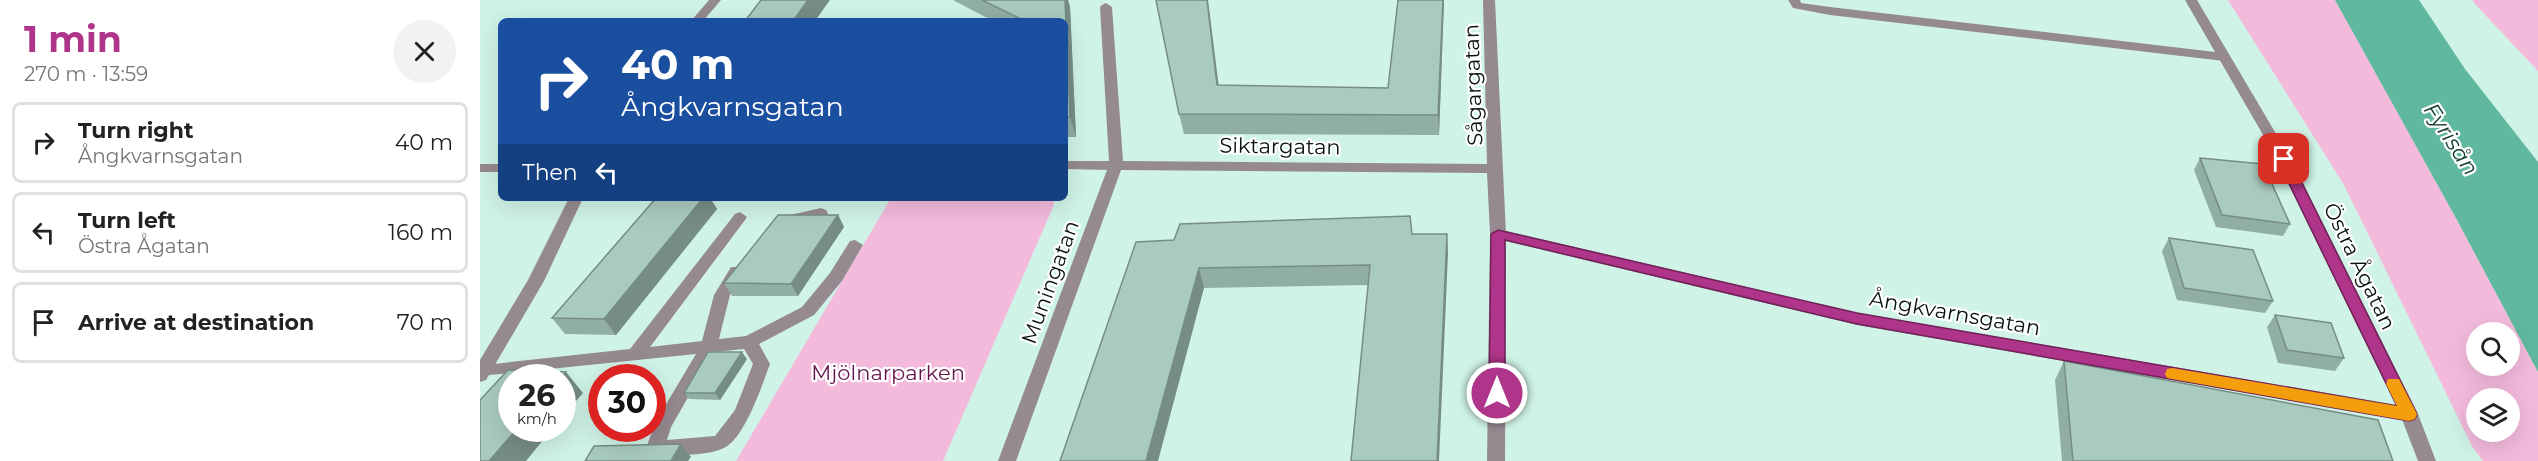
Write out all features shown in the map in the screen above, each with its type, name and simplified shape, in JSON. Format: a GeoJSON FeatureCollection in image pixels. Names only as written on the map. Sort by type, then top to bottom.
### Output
{"type":"FeatureCollection","features":[{"type":"Feature","properties":{"kind":"street"},"geometry":{"type":"LineString","coordinates":[[700,18],[715,0]]}},
{"type":"Feature","properties":{"kind":"street","name":"Sågargatan"},"geometry":{"type":"LineString","coordinates":[[1489,0],[1495,168]]}},
{"type":"Feature","properties":{"kind":"street"},"geometry":{"type":"LineString","coordinates":[[1794,0],[1797,6],[2224,57]]}},
{"type":"Feature","properties":{"kind":"street","name":"Östra Ågatan"},"geometry":{"type":"LineString","coordinates":[[2191,0],[2284,159],[2409,414],[2427,461]]}},
{"type":"Feature","properties":{"kind":"street","name":"Muningatan"},"geometry":{"type":"LineString","coordinates":[[1007,461],[1116,165],[1106,7]]}},
{"type":"Feature","properties":{"kind":"street","name":"Siktargatan"},"geometry":{"type":"LineString","coordinates":[[1068,165],[1495,168]]}},
{"type":"Feature","properties":{"kind":"street"},"geometry":{"type":"LineString","coordinates":[[480,168],[498,168]]}},
{"type":"Feature","properties":{"kind":"street"},"geometry":{"type":"LineString","coordinates":[[1495,168],[1498,234],[1496,461]]}},
{"type":"Feature","properties":{"kind":"street"},"geometry":{"type":"LineString","coordinates":[[482,373],[536,281],[575,201]]}},
{"type":"Feature","properties":{"kind":"street"},"geometry":{"type":"LineString","coordinates":[[779,221],[821,213]]}},
{"type":"Feature","properties":{"kind":"street"},"geometry":{"type":"LineString","coordinates":[[635,354],[740,217]]}},
{"type":"Feature","properties":{"kind":"street","name":"Ångkvarnsgatan"},"geometry":{"type":"LineString","coordinates":[[1498,234],[1857,319],[2409,414]]}},
{"type":"Feature","properties":{"kind":"street"},"geometry":{"type":"LineString","coordinates":[[482,373],[749,342],[808,311],[836,277],[855,245]]}},
{"type":"Feature","properties":{"kind":"street"},"geometry":{"type":"LineString","coordinates":[[743,262],[722,295],[709,346],[662,426],[655,448],[698,446],[720,442],[743,413],[762,364],[749,342]]}},
{"type":"Feature","properties":{"kind":"green space"},"geometry":{"type":"Polygon","coordinates":[[[2228,0],[2335,0],[2457,220],[2511,322],[2466,322],[2466,376],[2520,376],[2520,338],[2538,372],[2538,461],[2483,461],[2470,442],[2520,442],[2520,388],[2466,388],[2466,434],[2344,185],[2228,0]]]}},
{"type":"Feature","properties":{"kind":"green space"},"geometry":{"type":"Polygon","coordinates":[[[2473,0],[2538,0],[2538,71],[2474,3],[2473,0]]]}},
{"type":"Feature","properties":{"kind":"green space","name":"Mjölnarparken"},"geometry":{"type":"Polygon","coordinates":[[[889,201],[1054,201],[943,461],[736,461],[889,201]]]}},
{"type":"Feature","properties":{"kind":"water","name":"Fyrisån"},"geometry":{"type":"Polygon","coordinates":[[[2335,0],[2419,0],[2465,69],[2538,162],[2538,372],[2520,338],[2520,322],[2511,322],[2335,0]]]}},
{"type":"Feature","properties":{"kind":"building"},"geometry":{"type":"Polygon","coordinates":[[[761,0],[808,0],[795,18],[747,18],[761,0]]]}},
{"type":"Feature","properties":{"kind":"building"},"geometry":{"type":"Polygon","coordinates":[[[982,0],[1065,0],[1066,18],[1019,18],[982,0]]]}},
{"type":"Feature","properties":{"kind":"building"},"geometry":{"type":"Polygon","coordinates":[[[1156,0],[1207,0],[1217,85],[1388,88],[1398,0],[1443,0],[1438,115],[1179,114],[1156,0]]]}},
{"type":"Feature","properties":{"kind":"building"},"geometry":{"type":"Polygon","coordinates":[[[1068,70],[1070,117],[1068,117],[1068,70]]]}},
{"type":"Feature","properties":{"kind":"building"},"geometry":{"type":"Polygon","coordinates":[[[2200,158],[2263,164],[2290,224],[2222,215],[2200,158]]]}},
{"type":"Feature","properties":{"kind":"building"},"geometry":{"type":"Polygon","coordinates":[[[653,201],[701,201],[604,319],[552,318],[653,201]]]}},
{"type":"Feature","properties":{"kind":"building"},"geometry":{"type":"Polygon","coordinates":[[[778,215],[838,215],[791,284],[724,283],[778,215]]]}},
{"type":"Feature","properties":{"kind":"building"},"geometry":{"type":"Polygon","coordinates":[[[1410,216],[1412,234],[1447,234],[1437,461],[1351,461],[1370,265],[1199,268],[1146,461],[1060,461],[1136,242],[1174,240],[1180,224],[1410,216]]]}},
{"type":"Feature","properties":{"kind":"building"},"geometry":{"type":"Polygon","coordinates":[[[2169,238],[2253,250],[2273,301],[2184,288],[2169,238]]]}},
{"type":"Feature","properties":{"kind":"building"},"geometry":{"type":"Polygon","coordinates":[[[2275,315],[2331,323],[2344,358],[2287,350],[2275,315]]]}},
{"type":"Feature","properties":{"kind":"building"},"geometry":{"type":"Polygon","coordinates":[[[708,352],[742,352],[715,393],[684,393],[708,352]]]}},
{"type":"Feature","properties":{"kind":"building"},"geometry":{"type":"Polygon","coordinates":[[[2064,361],[2378,420],[2393,461],[2073,461],[2064,361]]]}},
{"type":"Feature","properties":{"kind":"building"},"geometry":{"type":"Polygon","coordinates":[[[498,381],[498,442],[506,442],[489,461],[480,461],[480,400],[498,381]]]}},
{"type":"Feature","properties":{"kind":"building"},"geometry":{"type":"Polygon","coordinates":[[[681,444],[671,461],[585,461],[594,446],[681,444]]]}},
{"type":"Feature","properties":{"kind":"slow traffic"},"geometry":{"type":"LineString","coordinates":[[2172,374],[2409,414],[2394,384]]}},
{"type":"Feature","properties":{"kind":"route"},"geometry":{"type":"LineString","coordinates":[[1497,393],[1498,234],[1857,319],[2409,414],[2284,159]]}}]}
